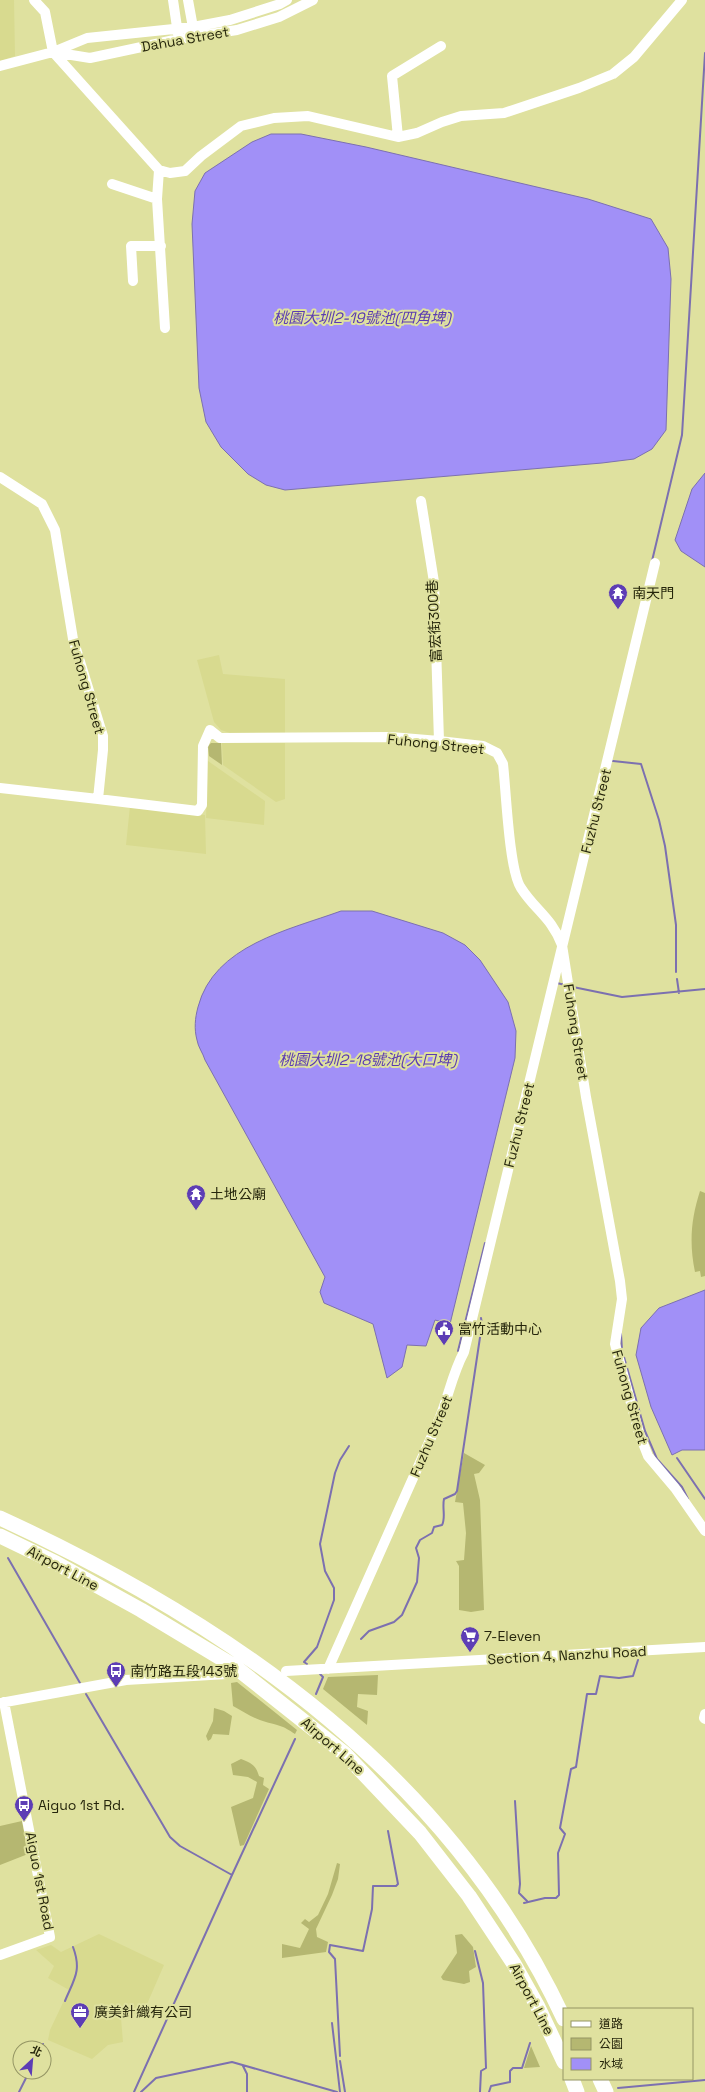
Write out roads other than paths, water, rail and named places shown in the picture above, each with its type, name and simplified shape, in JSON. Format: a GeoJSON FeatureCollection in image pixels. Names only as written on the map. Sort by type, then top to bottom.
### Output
{"type":"FeatureCollection","features":[{"type":"Feature","properties":{"kind":"highway","name":"Airport Line"},"geometry":{"type":"LineString","coordinates":[[0,1518],[103,1569],[188,1618],[258,1663],[313,1704],[347,1733],[402,1787],[458,1852],[504,1914],[555,1999],[563,2017]]}},
{"type":"Feature","properties":{"kind":"highway","name":"Airport Line"},"geometry":{"type":"LineString","coordinates":[[0,1536],[56,1563],[141,1610],[234,1666],[345,1754],[420,1833],[470,1896],[514,1964],[538,2007],[563,2060]]}},
{"type":"Feature","properties":{"kind":"highway"},"geometry":{"type":"LineString","coordinates":[[555,1999],[563,2012]]}},
{"type":"Feature","properties":{"kind":"highway"},"geometry":{"type":"LineString","coordinates":[[570,2080],[572,2092]]}},
{"type":"Feature","properties":{"kind":"highway"},"geometry":{"type":"LineString","coordinates":[[571,2080],[577,2092]]}},
{"type":"Feature","properties":{"kind":"highway"},"geometry":{"type":"LineString","coordinates":[[591,2080],[596,2092]]}},
{"type":"Feature","properties":{"kind":"highway"},"geometry":{"type":"LineString","coordinates":[[600,2080],[606,2092]]}},
{"type":"Feature","properties":{"kind":"street"},"geometry":{"type":"LineString","coordinates":[[34,0],[44,12],[53,52],[159,170],[170,174],[185,171],[201,156],[241,126],[274,118],[308,116],[398,137],[417,133],[442,122],[461,116],[504,113],[579,88],[613,74],[634,57],[682,0]]}},
{"type":"Feature","properties":{"kind":"street"},"geometry":{"type":"LineString","coordinates":[[173,0],[179,40]]}},
{"type":"Feature","properties":{"kind":"street"},"geometry":{"type":"LineString","coordinates":[[188,0],[194,32]]}},
{"type":"Feature","properties":{"kind":"street","name":"Dahua Street"},"geometry":{"type":"LineString","coordinates":[[53,52],[90,58],[179,40],[194,32],[280,4],[287,0]]}},
{"type":"Feature","properties":{"kind":"street","name":"Dahua Street"},"geometry":{"type":"LineString","coordinates":[[0,66],[53,52],[86,38],[176,28],[194,32],[237,30],[272,19],[313,0]]}},
{"type":"Feature","properties":{"kind":"street"},"geometry":{"type":"LineString","coordinates":[[398,137],[392,76],[441,46]]}},
{"type":"Feature","properties":{"kind":"street"},"geometry":{"type":"LineString","coordinates":[[159,170],[156,199],[161,246],[165,328]]}},
{"type":"Feature","properties":{"kind":"street"},"geometry":{"type":"LineString","coordinates":[[112,184],[156,199]]}},
{"type":"Feature","properties":{"kind":"street"},"geometry":{"type":"LineString","coordinates":[[133,281],[131,246],[161,246]]}},
{"type":"Feature","properties":{"kind":"street","name":"Fuhong Street"},"geometry":{"type":"LineString","coordinates":[[0,477],[42,504],[55,530],[73,639],[103,736],[98,799],[198,811],[202,805],[203,746],[210,730],[220,738],[391,737],[483,746],[497,753],[503,764],[515,870],[520,887],[556,929],[562,945],[586,1096],[620,1281],[622,1299],[614,1344],[639,1433],[648,1456],[675,1488],[705,1531]]}},
{"type":"Feature","properties":{"kind":"street","name":"富宏街300巷"},"geometry":{"type":"LineString","coordinates":[[421,501],[434,582],[439,741]]}},
{"type":"Feature","properties":{"kind":"street","name":"Fuzhu Street"},"geometry":{"type":"LineString","coordinates":[[328,1669],[447,1402],[458,1363],[464,1352],[655,563]]}},
{"type":"Feature","properties":{"kind":"street"},"geometry":{"type":"LineString","coordinates":[[0,788],[98,799]]}},
{"type":"Feature","properties":{"kind":"street","name":"Section 4, Nanzhu Road"},"geometry":{"type":"LineString","coordinates":[[286,1672],[705,1647]]}},
{"type":"Feature","properties":{"kind":"street"},"geometry":{"type":"LineString","coordinates":[[2,1703],[126,1680],[227,1674]]}},
{"type":"Feature","properties":{"kind":"street","name":"Aiguo 1st Road"},"geometry":{"type":"LineString","coordinates":[[0,1955],[50,1937],[2,1703]]}},
{"type":"Feature","properties":{"kind":"street"},"geometry":{"type":"LineString","coordinates":[[705,1714],[705,1719]]}},
{"type":"Feature","properties":{"kind":"water","name":"桃園大圳2-19號池(四角埤)"},"geometry":{"type":"Polygon","coordinates":[[[271,134],[301,134],[366,147],[588,199],[651,219],[668,248],[671,279],[666,430],[652,449],[634,459],[602,463],[285,490],[266,485],[248,474],[221,447],[206,422],[199,388],[192,224],[195,191],[205,173],[252,142],[271,134]]]}},
{"type":"Feature","properties":{"kind":"water"},"geometry":{"type":"Polygon","coordinates":[[[705,473],[705,567],[681,551],[675,540],[692,489],[705,473]]]}},
{"type":"Feature","properties":{"kind":"water","name":"桃園大圳2-18號池(大口埤)"},"geometry":{"type":"Polygon","coordinates":[[[341,911],[372,911],[443,933],[465,945],[480,960],[508,1002],[516,1031],[515,1058],[450,1324],[435,1320],[426,1346],[407,1345],[402,1367],[387,1378],[373,1324],[324,1303],[320,1292],[325,1277],[205,1060],[198,1045],[195,1032],[198,1007],[207,986],[220,969],[237,954],[277,933],[341,911]]]}},
{"type":"Feature","properties":{"kind":"water"},"geometry":{"type":"Polygon","coordinates":[[[705,1290],[705,1450],[682,1450],[672,1455],[651,1407],[636,1355],[641,1328],[659,1308],[705,1290]]]}},
{"type":"Feature","properties":{"kind":"waterway"},"geometry":{"type":"LineString","coordinates":[[652,561],[682,435],[705,53]]}},
{"type":"Feature","properties":{"kind":"waterway"},"geometry":{"type":"LineString","coordinates":[[613,761],[641,764],[659,820],[665,846],[676,925],[676,972]]}},
{"type":"Feature","properties":{"kind":"waterway"},"geometry":{"type":"LineString","coordinates":[[677,979],[679,993]]}},
{"type":"Feature","properties":{"kind":"waterway"},"geometry":{"type":"LineString","coordinates":[[557,983],[565,985]]}},
{"type":"Feature","properties":{"kind":"waterway"},"geometry":{"type":"LineString","coordinates":[[573,987],[622,997],[705,989]]}},
{"type":"Feature","properties":{"kind":"waterway"},"geometry":{"type":"LineString","coordinates":[[458,1351],[485,1243]]}},
{"type":"Feature","properties":{"kind":"waterway"},"geometry":{"type":"LineString","coordinates":[[361,1639],[369,1631],[394,1622],[402,1615],[417,1582],[419,1558],[416,1548],[420,1540],[432,1533],[434,1527],[442,1525],[444,1519],[444,1499],[455,1494],[457,1491],[482,1324],[481,1318]]}},
{"type":"Feature","properties":{"kind":"waterway"},"geometry":{"type":"LineString","coordinates":[[621,1334],[622,1350],[645,1431],[657,1459],[682,1487],[688,1499]]}},
{"type":"Feature","properties":{"kind":"waterway"},"geometry":{"type":"LineString","coordinates":[[307,1664],[304,1662],[317,1647],[334,1600],[334,1588],[325,1571],[320,1544],[335,1473],[340,1460],[349,1446]]}},
{"type":"Feature","properties":{"kind":"waterway"},"geometry":{"type":"LineString","coordinates":[[677,1458],[705,1499]]}},
{"type":"Feature","properties":{"kind":"waterway"},"geometry":{"type":"LineString","coordinates":[[8,1558],[80,1683]]}},
{"type":"Feature","properties":{"kind":"waterway"},"geometry":{"type":"LineString","coordinates":[[524,1903],[545,1898],[556,1898],[559,1895],[558,1853],[565,1834],[560,1828],[571,1769],[576,1767],[587,1694],[596,1694],[600,1676],[619,1678],[633,1676],[638,1660]]}},
{"type":"Feature","properties":{"kind":"waterway"},"geometry":{"type":"LineString","coordinates":[[316,1694],[323,1677],[320,1674]]}},
{"type":"Feature","properties":{"kind":"waterway"},"geometry":{"type":"LineString","coordinates":[[86,1694],[170,1837],[180,1846],[232,1875],[295,1739]]}},
{"type":"Feature","properties":{"kind":"waterway"},"geometry":{"type":"LineString","coordinates":[[515,1801],[520,1884],[519,1893],[527,1901]]}},
{"type":"Feature","properties":{"kind":"waterway"},"geometry":{"type":"LineString","coordinates":[[340,2056],[335,1959],[329,1952],[330,1945],[363,1951],[372,1909],[373,1886],[396,1886],[398,1884],[388,1831]]}},
{"type":"Feature","properties":{"kind":"waterway"},"geometry":{"type":"LineString","coordinates":[[134,2092],[232,1875]]}},
{"type":"Feature","properties":{"kind":"waterway"},"geometry":{"type":"LineString","coordinates":[[65,2001],[74,1981],[77,1969],[76,1955],[73,1947]]}},
{"type":"Feature","properties":{"kind":"waterway"},"geometry":{"type":"LineString","coordinates":[[475,1951],[483,1983],[486,2068],[481,2071],[480,2092]]}},
{"type":"Feature","properties":{"kind":"waterway"},"geometry":{"type":"LineString","coordinates":[[332,2023],[340,2092]]}},
{"type":"Feature","properties":{"kind":"waterway"},"geometry":{"type":"LineString","coordinates":[[489,2092],[491,2086],[510,2082],[510,2071],[513,2068],[522,2068],[530,2043]]}},
{"type":"Feature","properties":{"kind":"waterway"},"geometry":{"type":"LineString","coordinates":[[340,2061],[345,2092]]}},
{"type":"Feature","properties":{"kind":"waterway"},"geometry":{"type":"LineString","coordinates":[[141,2092],[156,2078],[232,2062],[337,2092]]}},
{"type":"Feature","properties":{"kind":"waterway"},"geometry":{"type":"LineString","coordinates":[[243,2066],[247,2074],[247,2092]]}},
{"type":"Feature","properties":{"kind":"waterway"},"geometry":{"type":"LineString","coordinates":[[19,2092],[25,2080]]}},
{"type":"Feature","properties":{"kind":"waterway"},"geometry":{"type":"LineString","coordinates":[[618,2088],[705,2080]]}},
{"type":"Feature","properties":{"kind":"place","name":"南天門"},"geometry":{"type":"Point","coordinates":[618,610]}},
{"type":"Feature","properties":{"kind":"place","name":"土地公廟"},"geometry":{"type":"Point","coordinates":[196,1211]}},
{"type":"Feature","properties":{"kind":"place","name":"富竹活動中心"},"geometry":{"type":"Point","coordinates":[444,1346]}},
{"type":"Feature","properties":{"kind":"place","name":"7-Eleven"},"geometry":{"type":"Point","coordinates":[470,1653]}},
{"type":"Feature","properties":{"kind":"place","name":"南竹路五段143號"},"geometry":{"type":"Point","coordinates":[116,1688]}},
{"type":"Feature","properties":{"kind":"place","name":"Aiguo 1st Rd."},"geometry":{"type":"Point","coordinates":[24,1822]}},
{"type":"Feature","properties":{"kind":"place","name":"廣美針織有公司"},"geometry":{"type":"Point","coordinates":[80,2029]}}]}
